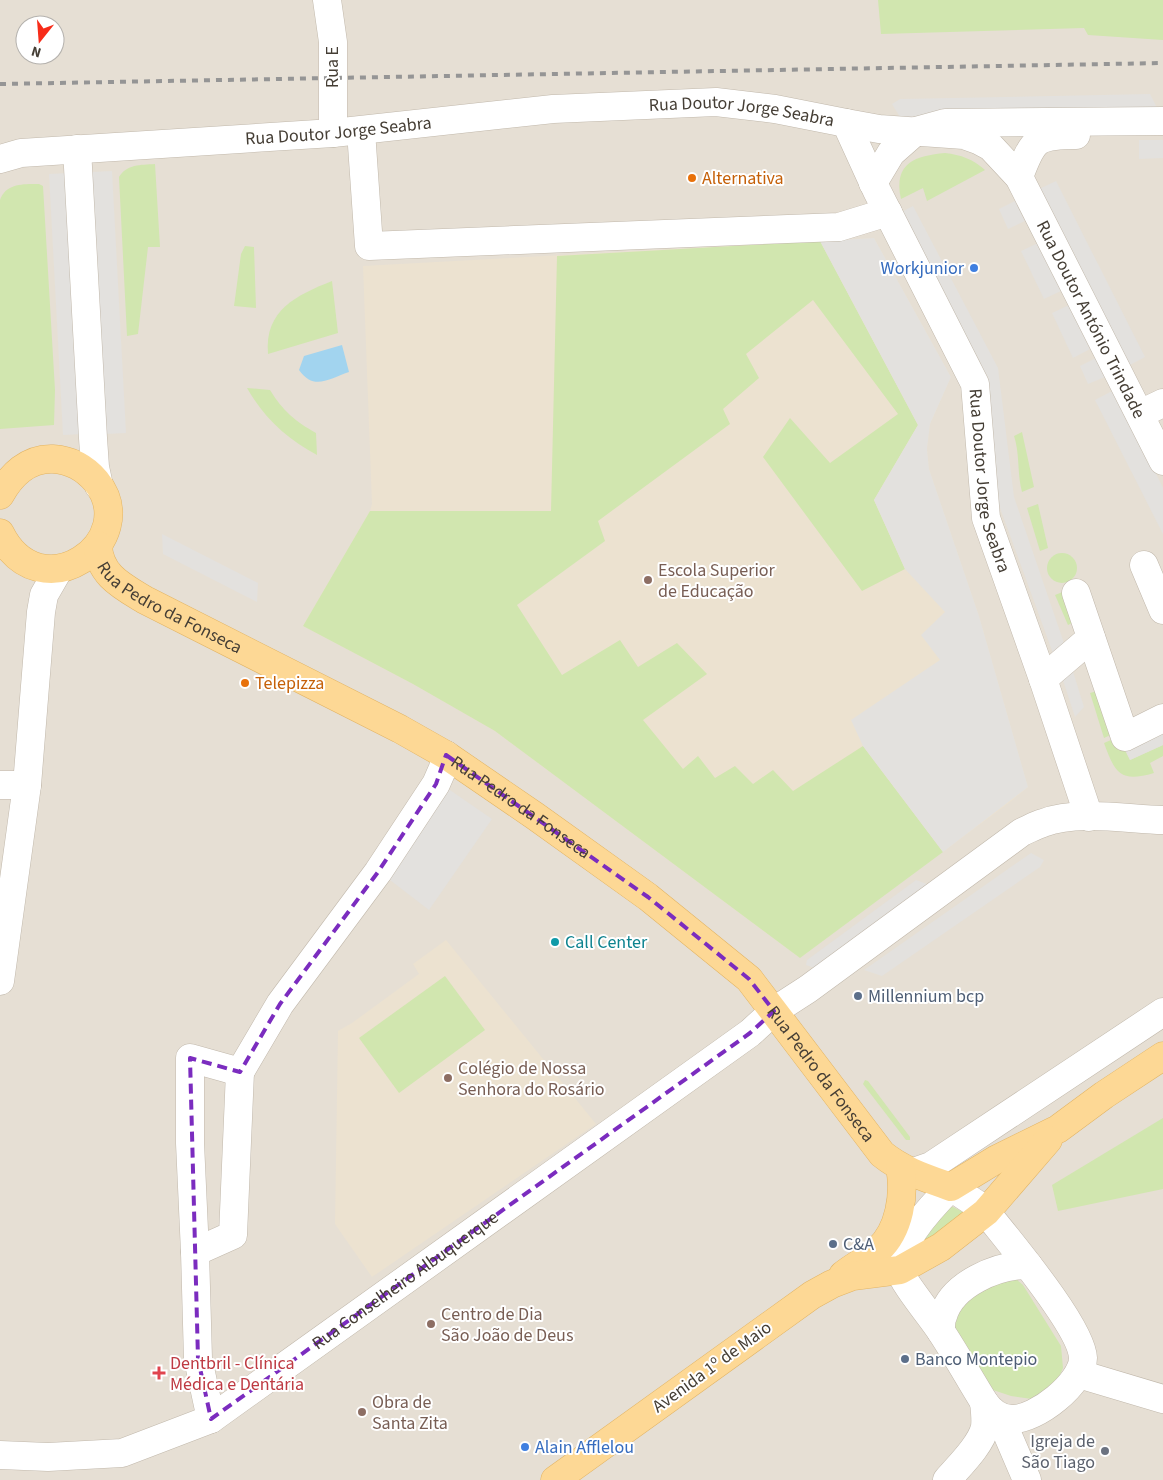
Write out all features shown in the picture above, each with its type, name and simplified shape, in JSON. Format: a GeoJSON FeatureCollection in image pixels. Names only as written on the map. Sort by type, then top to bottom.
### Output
{"type":"FeatureCollection","features":[{"type":"Feature","properties":{"kind":"main road"},"geometry":{"type":"LineString","coordinates":[[0,533],[6,545],[16,556],[29,565],[44,569],[60,569],[74,565],[87,557],[98,545],[104,534],[107,522],[106,503],[99,486],[90,474],[77,465],[63,460],[47,459],[32,462],[18,470],[3,487]]}},
{"type":"Feature","properties":{"kind":"main road","name":"Rua Pedro da Fonseca"},"geometry":{"type":"LineString","coordinates":[[98,545],[98,556],[104,568],[118,583],[145,600],[400,729],[446,755],[648,897],[749,979],[898,1165]]}},
{"type":"Feature","properties":{"kind":"main road"},"geometry":{"type":"LineString","coordinates":[[898,1165],[951,1187],[997,1159],[1058,1129],[1104,1095],[1163,1056]]}},
{"type":"Feature","properties":{"kind":"main road"},"geometry":{"type":"LineString","coordinates":[[896,1277],[941,1247],[986,1212],[1058,1129]]}},
{"type":"Feature","properties":{"kind":"main road"},"geometry":{"type":"LineString","coordinates":[[832,1284],[880,1249],[888,1238],[899,1214],[903,1189],[898,1165]]}},
{"type":"Feature","properties":{"kind":"main road","name":"Avenida 1º de Maio"},"geometry":{"type":"LineString","coordinates":[[555,1480],[812,1295],[832,1284],[853,1276],[896,1277]]}},
{"type":"Feature","properties":{"kind":"street","name":"Rua E"},"geometry":{"type":"LineString","coordinates":[[327,0],[333,42],[333,133]]}},
{"type":"Feature","properties":{"kind":"street","name":"Rua Doutor Jorge Seabra"},"geometry":{"type":"LineString","coordinates":[[0,159],[21,153],[361,131],[552,110],[716,102],[775,109],[846,123],[873,183],[975,384],[986,518],[1089,817]]}},
{"type":"Feature","properties":{"kind":"street"},"geometry":{"type":"LineString","coordinates":[[873,183],[892,153],[916,131],[945,123],[964,121],[1156,121]]}},
{"type":"Feature","properties":{"kind":"street"},"geometry":{"type":"LineString","coordinates":[[1019,176],[1030,150],[1040,140],[1052,135],[1128,134],[1156,121]]}},
{"type":"Feature","properties":{"kind":"street","name":"Rua Doutor António Trindade"},"geometry":{"type":"LineString","coordinates":[[846,123],[878,129],[964,135],[991,147],[1019,176],[1151,409],[1163,461]]}},
{"type":"Feature","properties":{"kind":"street"},"geometry":{"type":"LineString","coordinates":[[361,131],[369,246],[839,226],[888,212]]}},
{"type":"Feature","properties":{"kind":"street"},"geometry":{"type":"LineString","coordinates":[[77,149],[93,438],[95,467],[99,486]]}},
{"type":"Feature","properties":{"kind":"street"},"geometry":{"type":"LineString","coordinates":[[1144,565],[1163,610]]}},
{"type":"Feature","properties":{"kind":"street"},"geometry":{"type":"LineString","coordinates":[[0,981],[27,785],[41,612],[44,595],[60,569]]}},
{"type":"Feature","properties":{"kind":"street"},"geometry":{"type":"LineString","coordinates":[[1076,592],[1125,737],[1163,718]]}},
{"type":"Feature","properties":{"kind":"street"},"geometry":{"type":"LineString","coordinates":[[1043,679],[1091,638]]}},
{"type":"Feature","properties":{"kind":"street"},"geometry":{"type":"LineString","coordinates":[[195,1252],[233,1235],[240,1072],[280,1004],[378,872],[436,784],[446,755]]}},
{"type":"Feature","properties":{"kind":"street"},"geometry":{"type":"LineString","coordinates":[[0,785],[27,785]]}},
{"type":"Feature","properties":{"kind":"street","name":"Rua Conselheiro Albuquerque"},"geometry":{"type":"LineString","coordinates":[[0,1455],[48,1457],[122,1453],[211,1419],[750,1033],[774,1011],[816,983],[1022,832],[1044,822],[1063,818],[1089,817],[1163,820]]}},
{"type":"Feature","properties":{"kind":"street"},"geometry":{"type":"LineString","coordinates":[[898,1165],[931,1166],[1163,1012]]}},
{"type":"Feature","properties":{"kind":"street"},"geometry":{"type":"LineString","coordinates":[[211,1419],[198,1359],[190,1143],[190,1058],[240,1072]]}},
{"type":"Feature","properties":{"kind":"street"},"geometry":{"type":"LineString","coordinates":[[992,1410],[1011,1420],[1022,1418],[1039,1410],[1059,1396],[1079,1374],[1083,1357],[1077,1339],[1064,1316],[1028,1265],[986,1212],[951,1187],[917,1225],[902,1256],[896,1277],[941,1331],[992,1410],[1027,1480]]}},
{"type":"Feature","properties":{"kind":"street"},"geometry":{"type":"LineString","coordinates":[[941,1331],[942,1316],[950,1301],[964,1288],[980,1277],[998,1269],[1028,1265]]}},
{"type":"Feature","properties":{"kind":"street"},"geometry":{"type":"LineString","coordinates":[[1079,1374],[1163,1398]]}},
{"type":"Feature","properties":{"kind":"street"},"geometry":{"type":"LineString","coordinates":[[948,1480],[976,1444],[985,1428],[986,1415],[992,1410]]}},
{"type":"Feature","properties":{"kind":"highlighted area"},"geometry":{"type":"Polygon","coordinates":[[[446,755],[648,897],[749,979],[774,1011],[750,1033],[211,1419],[198,1359],[190,1058],[240,1072],[280,1004],[378,872],[436,784],[446,755]]]}},
{"type":"Feature","properties":{"kind":"shaded area"},"geometry":{"type":"Polygon","coordinates":[[[0,0],[1163,0],[1163,1480],[0,1480],[0,0]]]}},
{"type":"Feature","properties":{"kind":"shaded area"},"geometry":{"type":"Polygon","coordinates":[[[1150,94],[1159,112],[900,117],[892,104],[900,99],[1150,94]]]}},
{"type":"Feature","properties":{"kind":"shaded area"},"geometry":{"type":"Polygon","coordinates":[[[1139,140],[1163,140],[1163,158],[1139,159],[1139,140]]]}},
{"type":"Feature","properties":{"kind":"shaded area"},"geometry":{"type":"Polygon","coordinates":[[[112,171],[126,433],[105,434],[91,172],[112,171]]]}},
{"type":"Feature","properties":{"kind":"shaded area"},"geometry":{"type":"Polygon","coordinates":[[[69,173],[83,434],[63,435],[49,174],[69,173]]]}},
{"type":"Feature","properties":{"kind":"shaded area"},"geometry":{"type":"Polygon","coordinates":[[[1056,181],[1145,357],[1128,366],[1039,189],[1056,181]]]}},
{"type":"Feature","properties":{"kind":"shaded area"},"geometry":{"type":"Polygon","coordinates":[[[1015,201],[1025,221],[1008,229],[999,209],[1015,201]]]}},
{"type":"Feature","properties":{"kind":"shaded area"},"geometry":{"type":"Polygon","coordinates":[[[913,206],[998,368],[1014,497],[1066,649],[1055,659],[999,505],[983,373],[898,214],[913,206]]]}},
{"type":"Feature","properties":{"kind":"shaded area","name":"Escola Superior de Educação"},"geometry":{"type":"Polygon","coordinates":[[[874,238],[951,377],[930,424],[927,449],[929,469],[979,616],[1028,787],[800,958],[495,731],[413,684],[303,626],[370,511],[372,504],[363,266],[874,238]]]}},
{"type":"Feature","properties":{"kind":"shaded area"},"geometry":{"type":"Polygon","coordinates":[[[874,238],[951,377],[930,424],[927,449],[929,469],[979,616],[1028,787],[943,852],[863,746],[851,720],[940,660],[921,635],[945,612],[905,569],[874,500],[918,425],[820,241],[874,238]]]}},
{"type":"Feature","properties":{"kind":"shaded area"},"geometry":{"type":"Polygon","coordinates":[[[1038,243],[1061,291],[1044,299],[1021,251],[1038,243]]]}},
{"type":"Feature","properties":{"kind":"shaded area"},"geometry":{"type":"Polygon","coordinates":[[[1069,305],[1090,349],[1073,358],[1052,313],[1069,305]]]}},
{"type":"Feature","properties":{"kind":"shaded area"},"geometry":{"type":"Polygon","coordinates":[[[1096,358],[1105,377],[1088,384],[1080,366],[1096,358]]]}},
{"type":"Feature","properties":{"kind":"shaded area"},"geometry":{"type":"Polygon","coordinates":[[[1114,390],[1163,488],[1163,534],[1095,400],[1114,390]]]}},
{"type":"Feature","properties":{"kind":"shaded area"},"geometry":{"type":"Polygon","coordinates":[[[162,534],[258,583],[257,602],[163,554],[162,534]]]}},
{"type":"Feature","properties":{"kind":"shaded area"},"geometry":{"type":"Polygon","coordinates":[[[1070,662],[1084,707],[1075,717],[1060,671],[1070,662]]]}},
{"type":"Feature","properties":{"kind":"shaded area"},"geometry":{"type":"Polygon","coordinates":[[[1163,729],[1163,745],[1130,760],[1124,747],[1163,729]]]}},
{"type":"Feature","properties":{"kind":"shaded area"},"geometry":{"type":"Polygon","coordinates":[[[447,788],[492,819],[429,910],[386,877],[447,788]]]}},
{"type":"Feature","properties":{"kind":"shaded area"},"geometry":{"type":"Polygon","coordinates":[[[1031,853],[1044,860],[1040,867],[882,976],[864,970],[1031,853]]]}},
{"type":"Feature","properties":{"kind":"shaded area"},"geometry":{"type":"Polygon","coordinates":[[[916,880],[935,887],[820,970],[806,965],[807,960],[916,880]]]}},
{"type":"Feature","properties":{"kind":"shaded area","name":"Colégio de Nossa Senhora do Rosário"},"geometry":{"type":"Polygon","coordinates":[[[446,940],[596,1124],[372,1277],[335,1224],[338,1031],[352,1023],[419,974],[413,964],[446,940]]]}},
{"type":"Feature","properties":{"kind":"green space"},"geometry":{"type":"Polygon","coordinates":[[[878,0],[1163,0],[1163,40],[1088,35],[1084,28],[881,34],[878,0]]]}},
{"type":"Feature","properties":{"kind":"green space"},"geometry":{"type":"Polygon","coordinates":[[[945,153],[966,158],[985,170],[927,201],[923,188],[901,199],[900,177],[909,163],[925,156],[945,153]]]}},
{"type":"Feature","properties":{"kind":"green space"},"geometry":{"type":"Polygon","coordinates":[[[155,164],[160,247],[148,247],[138,334],[127,336],[119,177],[130,167],[155,164]]]}},
{"type":"Feature","properties":{"kind":"green space"},"geometry":{"type":"Polygon","coordinates":[[[39,184],[43,186],[55,390],[54,425],[0,429],[0,200],[3,194],[11,187],[39,184]]]}},
{"type":"Feature","properties":{"kind":"green space"},"geometry":{"type":"Polygon","coordinates":[[[820,241],[918,425],[874,500],[905,569],[862,591],[763,457],[790,418],[830,463],[898,414],[813,300],[746,354],[759,378],[723,409],[730,424],[598,521],[605,541],[517,605],[562,675],[620,640],[638,667],[677,643],[707,674],[643,720],[683,769],[698,756],[715,778],[735,766],[753,784],[773,770],[793,791],[863,746],[943,852],[800,958],[495,731],[413,684],[303,626],[370,511],[551,511],[557,256],[820,241]]]}},
{"type":"Feature","properties":{"kind":"green space"},"geometry":{"type":"Polygon","coordinates":[[[245,246],[254,247],[256,308],[234,306],[241,254],[245,246]]]}},
{"type":"Feature","properties":{"kind":"green space"},"geometry":{"type":"Polygon","coordinates":[[[332,281],[338,333],[268,354],[268,339],[271,326],[277,315],[295,299],[332,281]]]}},
{"type":"Feature","properties":{"kind":"green space"},"geometry":{"type":"Polygon","coordinates":[[[247,388],[270,390],[290,415],[316,433],[317,455],[277,427],[261,409],[247,388]]]}},
{"type":"Feature","properties":{"kind":"green space"},"geometry":{"type":"Polygon","coordinates":[[[1022,432],[1034,487],[1022,492],[1014,436],[1022,432]]]}},
{"type":"Feature","properties":{"kind":"green space"},"geometry":{"type":"Polygon","coordinates":[[[1038,504],[1048,548],[1040,551],[1027,508],[1038,504]]]}},
{"type":"Feature","properties":{"kind":"green space"},"geometry":{"type":"Polygon","coordinates":[[[1062,553],[1068,554],[1076,562],[1076,574],[1068,582],[1062,583],[1056,582],[1048,574],[1047,568],[1048,562],[1056,554],[1062,553]]]}},
{"type":"Feature","properties":{"kind":"green space"},"geometry":{"type":"Polygon","coordinates":[[[1065,591],[1078,620],[1068,625],[1055,595],[1065,591]]]}},
{"type":"Feature","properties":{"kind":"green space"},"geometry":{"type":"Polygon","coordinates":[[[1097,691],[1117,732],[1104,738],[1090,693],[1097,691]]]}},
{"type":"Feature","properties":{"kind":"green space"},"geometry":{"type":"Polygon","coordinates":[[[1118,737],[1130,760],[1163,745],[1163,756],[1150,763],[1154,773],[1133,777],[1120,773],[1112,762],[1104,743],[1118,737]]]}},
{"type":"Feature","properties":{"kind":"green space"},"geometry":{"type":"Polygon","coordinates":[[[445,976],[485,1030],[399,1093],[359,1038],[445,976]]]}},
{"type":"Feature","properties":{"kind":"green space"},"geometry":{"type":"Polygon","coordinates":[[[865,1080],[868,1081],[910,1137],[910,1140],[906,1140],[863,1084],[865,1080]]]}},
{"type":"Feature","properties":{"kind":"green space"},"geometry":{"type":"Polygon","coordinates":[[[1163,1118],[1163,1189],[1058,1211],[1052,1185],[1163,1118]]]}},
{"type":"Feature","properties":{"kind":"green space"},"geometry":{"type":"Polygon","coordinates":[[[949,1205],[965,1213],[920,1246],[914,1242],[949,1205]]]}},
{"type":"Feature","properties":{"kind":"green space"},"geometry":{"type":"Polygon","coordinates":[[[1016,1279],[1023,1285],[1061,1346],[1063,1368],[1056,1384],[1032,1399],[1011,1396],[993,1390],[950,1329],[951,1316],[974,1291],[1016,1279]]]}},
{"type":"Feature","properties":{"kind":"water"},"geometry":{"type":"Polygon","coordinates":[[[342,345],[349,372],[322,382],[316,382],[310,380],[299,370],[304,356],[342,345]]]}},
{"type":"Feature","properties":{"kind":"railway"},"geometry":{"type":"LineString","coordinates":[[0,84],[1163,63]]}},
{"type":"Feature","properties":{"kind":"place","name":"Alternativa"},"geometry":{"type":"Point","coordinates":[692,178]}},
{"type":"Feature","properties":{"kind":"place","name":"Workjunior"},"geometry":{"type":"Point","coordinates":[974,268]}},
{"type":"Feature","properties":{"kind":"place","name":"Escola Superior de Educação"},"geometry":{"type":"Point","coordinates":[648,580]}},
{"type":"Feature","properties":{"kind":"place","name":"Telepizza"},"geometry":{"type":"Point","coordinates":[245,683]}},
{"type":"Feature","properties":{"kind":"place","name":"Call Center"},"geometry":{"type":"Point","coordinates":[555,942]}},
{"type":"Feature","properties":{"kind":"place","name":"Millennium bcp"},"geometry":{"type":"Point","coordinates":[858,996]}},
{"type":"Feature","properties":{"kind":"place","name":"Colégio de Nossa Senhora do Rosário"},"geometry":{"type":"Point","coordinates":[448,1078]}},
{"type":"Feature","properties":{"kind":"place","name":"C&A"},"geometry":{"type":"Point","coordinates":[833,1244]}},
{"type":"Feature","properties":{"kind":"place","name":"Centro de Dia São João de Deus"},"geometry":{"type":"Point","coordinates":[431,1324]}},
{"type":"Feature","properties":{"kind":"place","name":"Banco Montepio"},"geometry":{"type":"Point","coordinates":[905,1359]}},
{"type":"Feature","properties":{"kind":"place","name":"Dentbril - Clínica Médica e Dentária"},"geometry":{"type":"Point","coordinates":[159,1373]}},
{"type":"Feature","properties":{"kind":"place","name":"Obra de Santa Zita"},"geometry":{"type":"Point","coordinates":[362,1412]}},
{"type":"Feature","properties":{"kind":"place","name":"Alain Afflelou"},"geometry":{"type":"Point","coordinates":[525,1447]}},
{"type":"Feature","properties":{"kind":"place","name":"Igreja de São Tiago"},"geometry":{"type":"Point","coordinates":[1105,1451]}}]}
